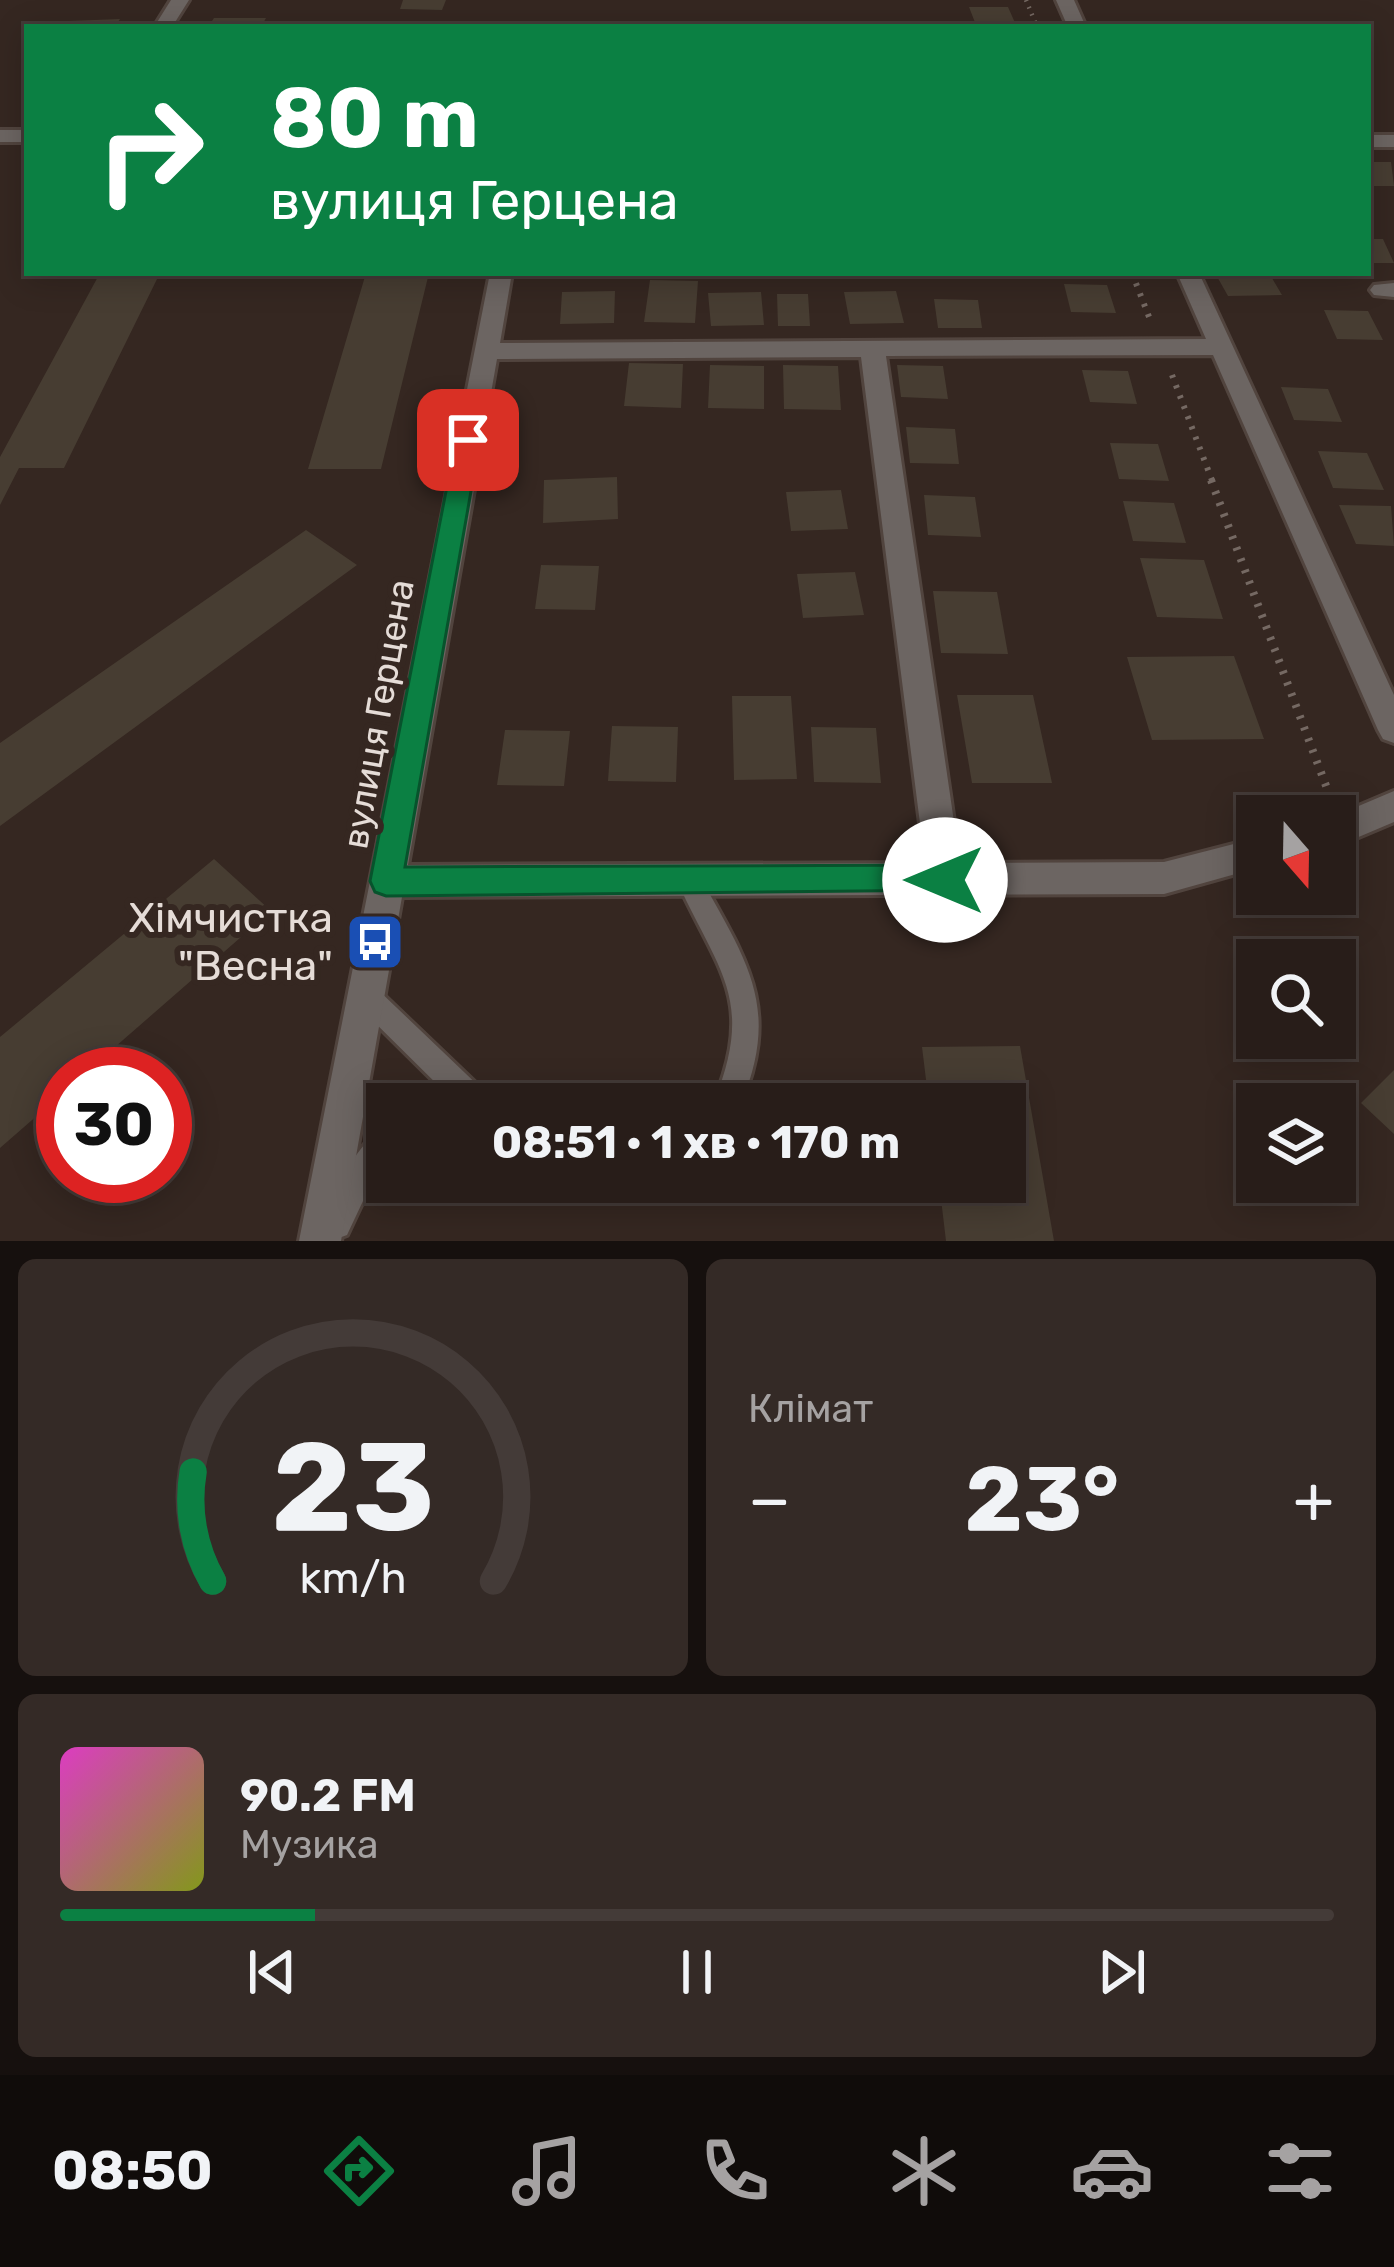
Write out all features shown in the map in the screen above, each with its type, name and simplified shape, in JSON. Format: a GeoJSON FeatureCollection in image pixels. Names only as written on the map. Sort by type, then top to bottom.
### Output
{"type":"FeatureCollection","features":[{"type":"Feature","properties":{"kind":"street","name":"вулиця Герцена"},"geometry":{"type":"LineString","coordinates":[[324,1241],[365,995],[500,276]]}},
{"type":"Feature","properties":{"kind":"street"},"geometry":{"type":"LineString","coordinates":[[1189,276],[1394,730]]}},
{"type":"Feature","properties":{"kind":"street"},"geometry":{"type":"LineString","coordinates":[[484,351],[1221,347]]}},
{"type":"Feature","properties":{"kind":"street"},"geometry":{"type":"LineString","coordinates":[[873,351],[945,880]]}},
{"type":"Feature","properties":{"kind":"street"},"geometry":{"type":"LineString","coordinates":[[1356,823],[1394,806]]}},
{"type":"Feature","properties":{"kind":"street"},"geometry":{"type":"LineString","coordinates":[[386,881],[1164,878],[1236,859]]}},
{"type":"Feature","properties":{"kind":"lane"},"geometry":{"type":"LineString","coordinates":[[688,881],[741,982],[751,1023],[738,1083]]}},
{"type":"Feature","properties":{"kind":"lane"},"geometry":{"type":"LineString","coordinates":[[365,995],[455,1083]]}},
{"type":"Feature","properties":{"kind":"lane"},"geometry":{"type":"LineString","coordinates":[[324,1241],[366,1168]]}},
{"type":"Feature","properties":{"kind":"path"},"geometry":{"type":"LineString","coordinates":[[1133,276],[1326,795]]}},
{"type":"Feature","properties":{"kind":"building"},"geometry":{"type":"Polygon","coordinates":[[[403,0],[446,0],[442,10],[400,9],[403,0]]]}},
{"type":"Feature","properties":{"kind":"building"},"geometry":{"type":"Polygon","coordinates":[[[969,7],[1008,7],[1016,24],[976,24],[969,7]]]}},
{"type":"Feature","properties":{"kind":"building"},"geometry":{"type":"Polygon","coordinates":[[[214,18],[266,18],[263,24],[210,24],[214,18]]]}},
{"type":"Feature","properties":{"kind":"building"},"geometry":{"type":"Polygon","coordinates":[[[120,19],[117,24],[66,24],[120,19]]]}},
{"type":"Feature","properties":{"kind":"building"},"geometry":{"type":"Polygon","coordinates":[[[1371,162],[1391,162],[1394,186],[1371,186],[1371,162]]]}},
{"type":"Feature","properties":{"kind":"building"},"geometry":{"type":"Polygon","coordinates":[[[1371,239],[1383,239],[1394,263],[1371,263],[1371,239]]]}},
{"type":"Feature","properties":{"kind":"building"},"geometry":{"type":"Polygon","coordinates":[[[98,276],[159,276],[64,468],[19,468],[0,505],[0,457],[98,276]]]}},
{"type":"Feature","properties":{"kind":"building"},"geometry":{"type":"Polygon","coordinates":[[[365,276],[428,276],[381,469],[308,469],[365,276]]]}},
{"type":"Feature","properties":{"kind":"building"},"geometry":{"type":"Polygon","coordinates":[[[1217,276],[1271,276],[1282,295],[1228,296],[1217,276]]]}},
{"type":"Feature","properties":{"kind":"building"},"geometry":{"type":"Polygon","coordinates":[[[650,280],[698,281],[695,323],[644,322],[650,280]]]}},
{"type":"Feature","properties":{"kind":"building"},"geometry":{"type":"Polygon","coordinates":[[[1064,284],[1107,285],[1116,313],[1071,312],[1064,284]]]}},
{"type":"Feature","properties":{"kind":"building"},"geometry":{"type":"Polygon","coordinates":[[[615,291],[614,323],[560,324],[562,292],[615,291]]]}},
{"type":"Feature","properties":{"kind":"building"},"geometry":{"type":"Polygon","coordinates":[[[896,291],[904,323],[850,324],[844,292],[896,291]]]}},
{"type":"Feature","properties":{"kind":"building"},"geometry":{"type":"Polygon","coordinates":[[[761,292],[764,325],[711,326],[708,293],[761,292]]]}},
{"type":"Feature","properties":{"kind":"building"},"geometry":{"type":"Polygon","coordinates":[[[777,294],[808,294],[810,326],[778,326],[777,294]]]}},
{"type":"Feature","properties":{"kind":"building"},"geometry":{"type":"Polygon","coordinates":[[[934,299],[978,300],[982,328],[938,328],[934,299]]]}},
{"type":"Feature","properties":{"kind":"building"},"geometry":{"type":"Polygon","coordinates":[[[1324,310],[1368,311],[1383,340],[1337,339],[1324,310]]]}},
{"type":"Feature","properties":{"kind":"building"},"geometry":{"type":"Polygon","coordinates":[[[629,363],[683,364],[681,408],[624,406],[629,363]]]}},
{"type":"Feature","properties":{"kind":"building"},"geometry":{"type":"Polygon","coordinates":[[[710,365],[764,366],[764,409],[708,408],[710,365]]]}},
{"type":"Feature","properties":{"kind":"building"},"geometry":{"type":"Polygon","coordinates":[[[783,365],[838,366],[841,410],[784,409],[783,365]]]}},
{"type":"Feature","properties":{"kind":"building"},"geometry":{"type":"Polygon","coordinates":[[[897,365],[943,366],[948,399],[901,397],[897,365]]]}},
{"type":"Feature","properties":{"kind":"building"},"geometry":{"type":"Polygon","coordinates":[[[1082,370],[1128,371],[1137,404],[1090,402],[1082,370]]]}},
{"type":"Feature","properties":{"kind":"building"},"geometry":{"type":"Polygon","coordinates":[[[1281,387],[1328,389],[1342,422],[1294,420],[1281,387]]]}},
{"type":"Feature","properties":{"kind":"building"},"geometry":{"type":"Polygon","coordinates":[[[906,427],[955,429],[959,464],[910,463],[906,427]]]}},
{"type":"Feature","properties":{"kind":"building"},"geometry":{"type":"Polygon","coordinates":[[[1110,443],[1158,444],[1169,481],[1119,479],[1110,443]]]}},
{"type":"Feature","properties":{"kind":"building"},"geometry":{"type":"Polygon","coordinates":[[[1318,451],[1367,453],[1384,490],[1333,488],[1318,451]]]}},
{"type":"Feature","properties":{"kind":"building"},"geometry":{"type":"Polygon","coordinates":[[[617,477],[618,519],[543,523],[544,480],[617,477]]]}},
{"type":"Feature","properties":{"kind":"building"},"geometry":{"type":"Polygon","coordinates":[[[841,490],[848,529],[791,531],[786,492],[841,490]]]}},
{"type":"Feature","properties":{"kind":"building"},"geometry":{"type":"Polygon","coordinates":[[[924,495],[975,497],[981,537],[928,535],[924,495]]]}},
{"type":"Feature","properties":{"kind":"building"},"geometry":{"type":"Polygon","coordinates":[[[1123,501],[1174,503],[1186,543],[1133,541],[1123,501]]]}},
{"type":"Feature","properties":{"kind":"building"},"geometry":{"type":"Polygon","coordinates":[[[1339,505],[1391,506],[1394,546],[1356,544],[1339,505]]]}},
{"type":"Feature","properties":{"kind":"building"},"geometry":{"type":"Polygon","coordinates":[[[306,530],[357,565],[0,826],[0,743],[306,530]]]}},
{"type":"Feature","properties":{"kind":"building"},"geometry":{"type":"Polygon","coordinates":[[[1140,558],[1204,560],[1223,619],[1157,617],[1140,558]]]}},
{"type":"Feature","properties":{"kind":"building"},"geometry":{"type":"Polygon","coordinates":[[[541,565],[599,566],[595,610],[535,609],[541,565]]]}},
{"type":"Feature","properties":{"kind":"building"},"geometry":{"type":"Polygon","coordinates":[[[855,572],[864,615],[803,618],[797,574],[855,572]]]}},
{"type":"Feature","properties":{"kind":"building"},"geometry":{"type":"Polygon","coordinates":[[[933,591],[997,592],[1008,654],[941,653],[933,591]]]}},
{"type":"Feature","properties":{"kind":"building"},"geometry":{"type":"Polygon","coordinates":[[[1234,656],[1264,739],[1152,740],[1127,657],[1234,656]]]}},
{"type":"Feature","properties":{"kind":"building"},"geometry":{"type":"Polygon","coordinates":[[[957,695],[1033,695],[1052,783],[972,783],[957,695]]]}},
{"type":"Feature","properties":{"kind":"building"},"geometry":{"type":"Polygon","coordinates":[[[732,696],[791,696],[797,779],[734,780],[732,696]]]}},
{"type":"Feature","properties":{"kind":"building"},"geometry":{"type":"Polygon","coordinates":[[[612,726],[678,727],[676,782],[608,781],[612,726]]]}},
{"type":"Feature","properties":{"kind":"building"},"geometry":{"type":"Polygon","coordinates":[[[811,727],[876,728],[881,783],[814,782],[811,727]]]}},
{"type":"Feature","properties":{"kind":"building"},"geometry":{"type":"Polygon","coordinates":[[[505,730],[570,731],[564,786],[497,785],[505,730]]]}},
{"type":"Feature","properties":{"kind":"building"},"geometry":{"type":"Polygon","coordinates":[[[214,859],[271,911],[115,1047],[36,1047],[36,1117],[0,1148],[0,1037],[214,859]]]}},
{"type":"Feature","properties":{"kind":"building"},"geometry":{"type":"Polygon","coordinates":[[[1020,1046],[1054,1241],[946,1241],[941,1203],[1026,1203],[1026,1083],[926,1083],[922,1047],[1020,1046]]]}},
{"type":"Feature","properties":{"kind":"building"},"geometry":{"type":"Polygon","coordinates":[[[1394,1070],[1394,1134],[1361,1103],[1394,1070]]]}},
{"type":"Feature","properties":{"kind":"place","name":"Хімчистка \"Весна\""},"geometry":{"type":"Point","coordinates":[375,942]}},
{"type":"Feature","properties":{"kind":"route"},"geometry":{"type":"LineString","coordinates":[[468,440],[386,881],[945,880]]}}]}
